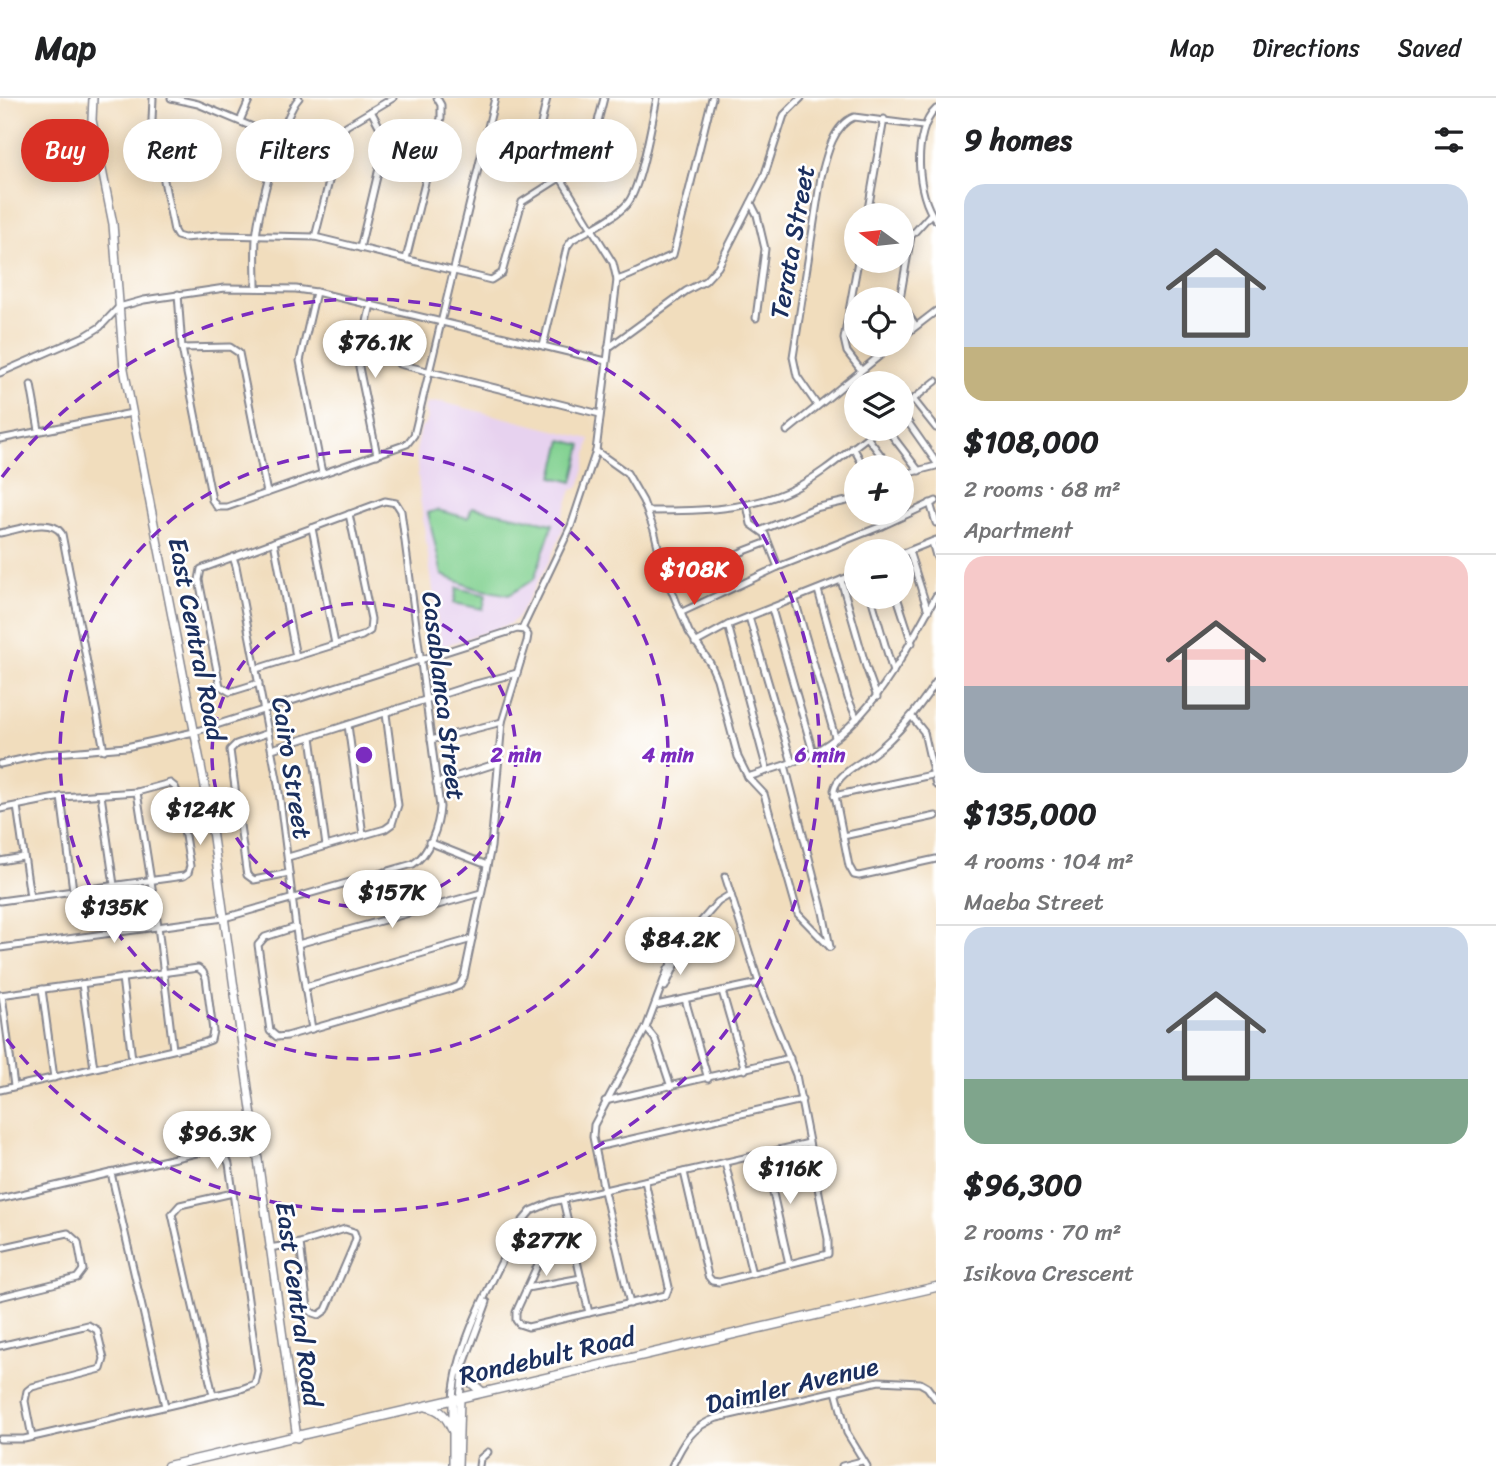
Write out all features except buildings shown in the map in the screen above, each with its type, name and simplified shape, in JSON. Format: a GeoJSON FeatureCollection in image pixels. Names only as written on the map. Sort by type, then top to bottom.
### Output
{"type":"FeatureCollection","features":[{"type":"Feature","properties":{"kind":"main road","name":"Rondebult Road"},"geometry":{"type":"LineString","coordinates":[[168,1466],[936,1287]]}},
{"type":"Feature","properties":{"kind":"main road"},"geometry":{"type":"LineString","coordinates":[[462,1371],[482,1392]]}},
{"type":"Feature","properties":{"kind":"main road"},"geometry":{"type":"LineString","coordinates":[[427,1406],[438,1410],[453,1429]]}},
{"type":"Feature","properties":{"kind":"street","name":"East Central Road"},"geometry":{"type":"LineString","coordinates":[[93,98],[92,120],[113,224],[121,353],[208,802],[297,1438]]}},
{"type":"Feature","properties":{"kind":"street"},"geometry":{"type":"LineString","coordinates":[[153,98],[152,120],[175,234],[184,239],[219,235],[315,237],[491,280],[500,276],[504,268],[522,202],[552,182]]}},
{"type":"Feature","properties":{"kind":"street"},"geometry":{"type":"LineString","coordinates":[[171,98],[199,101],[236,119]]}},
{"type":"Feature","properties":{"kind":"street"},"geometry":{"type":"LineString","coordinates":[[241,119],[250,98]]}},
{"type":"Feature","properties":{"kind":"street"},"geometry":{"type":"LineString","coordinates":[[287,119],[299,98]]}},
{"type":"Feature","properties":{"kind":"street"},"geometry":{"type":"LineString","coordinates":[[315,237],[341,134],[346,127],[393,98]]}},
{"type":"Feature","properties":{"kind":"street"},"geometry":{"type":"LineString","coordinates":[[407,259],[441,118],[441,105],[437,98]]}},
{"type":"Feature","properties":{"kind":"street"},"geometry":{"type":"LineString","coordinates":[[178,294],[182,348],[213,503],[219,508],[404,446],[411,440],[430,372],[495,98]]}},
{"type":"Feature","properties":{"kind":"street"},"geometry":{"type":"LineString","coordinates":[[543,119],[547,98]]}},
{"type":"Feature","properties":{"kind":"street"},"geometry":{"type":"LineString","coordinates":[[599,119],[604,98]]}},
{"type":"Feature","properties":{"kind":"street"},"geometry":{"type":"LineString","coordinates":[[543,346],[567,247],[572,240],[621,209],[630,200],[638,178],[657,98]]}},
{"type":"Feature","properties":{"kind":"street"},"geometry":{"type":"LineString","coordinates":[[617,280],[638,273],[657,260],[673,255],[712,98]]}},
{"type":"Feature","properties":{"kind":"street"},"geometry":{"type":"LineString","coordinates":[[608,348],[680,295],[709,278],[718,267],[768,167],[784,115],[801,98]]}},
{"type":"Feature","properties":{"kind":"street"},"geometry":{"type":"LineString","coordinates":[[936,109],[923,126],[921,187],[931,214],[936,219]]}},
{"type":"Feature","properties":{"kind":"street"},"geometry":{"type":"LineString","coordinates":[[360,247],[385,143],[384,135],[371,111]]}},
{"type":"Feature","properties":{"kind":"street","name":"Terata Street"},"geometry":{"type":"LineString","coordinates":[[817,405],[797,376],[793,357],[824,161],[839,130],[848,119],[863,116],[923,126]]}},
{"type":"Feature","properties":{"kind":"street"},"geometry":{"type":"LineString","coordinates":[[868,203],[884,120]]}},
{"type":"Feature","properties":{"kind":"street"},"geometry":{"type":"LineString","coordinates":[[256,288],[256,236],[269,182]]}},
{"type":"Feature","properties":{"kind":"street"},"geometry":{"type":"LineString","coordinates":[[0,764],[45,754],[104,750],[194,732],[521,629],[571,526],[596,451],[617,280],[613,263],[563,182]]}},
{"type":"Feature","properties":{"kind":"street"},"geometry":{"type":"LineString","coordinates":[[751,203],[757,215],[765,249],[756,318]]}},
{"type":"Feature","properties":{"kind":"street"},"geometry":{"type":"LineString","coordinates":[[903,287],[911,236],[931,214]]}},
{"type":"Feature","properties":{"kind":"street"},"geometry":{"type":"LineString","coordinates":[[856,273],[844,339],[847,352],[861,370]]}},
{"type":"Feature","properties":{"kind":"street"},"geometry":{"type":"LineString","coordinates":[[0,373],[93,331],[119,307],[209,289],[256,288],[316,292],[606,361]]}},
{"type":"Feature","properties":{"kind":"street"},"geometry":{"type":"LineString","coordinates":[[316,292],[300,361],[322,473]]}},
{"type":"Feature","properties":{"kind":"street"},"geometry":{"type":"LineString","coordinates":[[370,304],[358,362],[377,455]]}},
{"type":"Feature","properties":{"kind":"street"},"geometry":{"type":"LineString","coordinates":[[914,323],[916,326],[936,311]]}},
{"type":"Feature","properties":{"kind":"street"},"geometry":{"type":"LineString","coordinates":[[182,348],[230,347],[239,353],[267,493]]}},
{"type":"Feature","properties":{"kind":"street"},"geometry":{"type":"LineString","coordinates":[[787,431],[878,357]]}},
{"type":"Feature","properties":{"kind":"street"},"geometry":{"type":"LineString","coordinates":[[399,364],[600,414]]}},
{"type":"Feature","properties":{"kind":"street"},"geometry":{"type":"LineString","coordinates":[[31,385],[39,430]]}},
{"type":"Feature","properties":{"kind":"street"},"geometry":{"type":"LineString","coordinates":[[914,398],[935,385]]}},
{"type":"Feature","properties":{"kind":"street"},"geometry":{"type":"LineString","coordinates":[[914,400],[936,428]]}},
{"type":"Feature","properties":{"kind":"street"},"geometry":{"type":"LineString","coordinates":[[0,439],[132,413]]}},
{"type":"Feature","properties":{"kind":"street"},"geometry":{"type":"LineString","coordinates":[[914,431],[936,464],[914,472]]}},
{"type":"Feature","properties":{"kind":"street"},"geometry":{"type":"LineString","coordinates":[[648,511],[697,511],[747,505],[771,498],[794,488],[861,441]]}},
{"type":"Feature","properties":{"kind":"street"},"geometry":{"type":"LineString","coordinates":[[896,441],[919,471]]}},
{"type":"Feature","properties":{"kind":"street"},"geometry":{"type":"LineString","coordinates":[[853,447],[857,455]]}},
{"type":"Feature","properties":{"kind":"street"},"geometry":{"type":"LineString","coordinates":[[596,451],[627,473],[648,511],[668,580],[695,643],[710,663],[717,679],[738,757],[748,777],[765,793],[798,914],[830,947],[788,764],[749,617]]}},
{"type":"Feature","properties":{"kind":"street","name":"Casablanca Street"},"geometry":{"type":"LineString","coordinates":[[0,948],[224,918],[412,864],[422,857],[439,818],[401,511],[392,501],[386,501],[349,514]]}},
{"type":"Feature","properties":{"kind":"street"},"geometry":{"type":"LineString","coordinates":[[762,530],[815,508],[844,502]]}},
{"type":"Feature","properties":{"kind":"street"},"geometry":{"type":"LineString","coordinates":[[682,612],[778,567],[882,526],[933,502],[936,523]]}},
{"type":"Feature","properties":{"kind":"street"},"geometry":{"type":"LineString","coordinates":[[747,505],[751,524],[762,530],[778,567]]}},
{"type":"Feature","properties":{"kind":"street"},"geometry":{"type":"LineString","coordinates":[[256,669],[365,635],[372,626],[349,514],[203,567],[199,573],[220,686],[230,692],[259,683]]}},
{"type":"Feature","properties":{"kind":"street"},"geometry":{"type":"LineString","coordinates":[[0,533],[50,525],[58,528],[62,534],[104,750]]}},
{"type":"Feature","properties":{"kind":"street"},"geometry":{"type":"LineString","coordinates":[[312,528],[335,644]]}},
{"type":"Feature","properties":{"kind":"street"},"geometry":{"type":"LineString","coordinates":[[914,549],[934,541],[936,556]]}},
{"type":"Feature","properties":{"kind":"street"},"geometry":{"type":"LineString","coordinates":[[274,542],[296,657]]}},
{"type":"Feature","properties":{"kind":"street"},"geometry":{"type":"LineString","coordinates":[[668,580],[768,542]]}},
{"type":"Feature","properties":{"kind":"street","name":"Cairo Street"},"geometry":{"type":"LineString","coordinates":[[233,557],[272,749],[312,1029]]}},
{"type":"Feature","properties":{"kind":"street"},"geometry":{"type":"LineString","coordinates":[[914,567],[928,611]]}},
{"type":"Feature","properties":{"kind":"street"},"geometry":{"type":"LineString","coordinates":[[695,643],[727,625],[844,579]]}},
{"type":"Feature","properties":{"kind":"street"},"geometry":{"type":"LineString","coordinates":[[841,580],[877,697]]}},
{"type":"Feature","properties":{"kind":"street"},"geometry":{"type":"LineString","coordinates":[[818,590],[848,698],[857,719]]}},
{"type":"Feature","properties":{"kind":"street"},"geometry":{"type":"LineString","coordinates":[[748,777],[788,764],[813,752],[857,719],[877,697],[912,643],[936,596]]}},
{"type":"Feature","properties":{"kind":"street"},"geometry":{"type":"LineString","coordinates":[[795,600],[835,737]]}},
{"type":"Feature","properties":{"kind":"street"},"geometry":{"type":"LineString","coordinates":[[772,609],[813,752]]}},
{"type":"Feature","properties":{"kind":"street"},"geometry":{"type":"LineString","coordinates":[[875,609],[893,672]]}},
{"type":"Feature","properties":{"kind":"street"},"geometry":{"type":"LineString","coordinates":[[901,609],[912,643]]}},
{"type":"Feature","properties":{"kind":"street"},"geometry":{"type":"LineString","coordinates":[[727,625],[766,770]]}},
{"type":"Feature","properties":{"kind":"street"},"geometry":{"type":"LineString","coordinates":[[296,927],[265,937],[258,945],[268,1022],[270,1031],[275,1036],[288,1036],[457,987],[464,977],[487,865],[502,722],[528,638],[526,632],[521,629]]}},
{"type":"Feature","properties":{"kind":"street"},"geometry":{"type":"LineString","coordinates":[[272,749],[517,673]]}},
{"type":"Feature","properties":{"kind":"street"},"geometry":{"type":"LineString","coordinates":[[936,682],[912,717],[891,738],[837,782],[834,796],[850,870],[859,876],[936,859]]}},
{"type":"Feature","properties":{"kind":"street"},"geometry":{"type":"LineString","coordinates":[[288,857],[390,826],[398,811],[386,714]]}},
{"type":"Feature","properties":{"kind":"street"},"geometry":{"type":"LineString","coordinates":[[912,717],[924,732],[936,785]]}},
{"type":"Feature","properties":{"kind":"street"},"geometry":{"type":"LineString","coordinates":[[431,740],[502,722]]}},
{"type":"Feature","properties":{"kind":"street"},"geometry":{"type":"LineString","coordinates":[[348,725],[363,835]]}},
{"type":"Feature","properties":{"kind":"street"},"geometry":{"type":"LineString","coordinates":[[268,733],[236,744],[230,750],[246,870],[247,875],[254,880],[289,873]]}},
{"type":"Feature","properties":{"kind":"street"},"geometry":{"type":"LineString","coordinates":[[311,737],[326,846]]}},
{"type":"Feature","properties":{"kind":"street"},"geometry":{"type":"LineString","coordinates":[[436,783],[498,763]]}},
{"type":"Feature","properties":{"kind":"street"},"geometry":{"type":"LineString","coordinates":[[834,796],[935,774]]}},
{"type":"Feature","properties":{"kind":"street"},"geometry":{"type":"LineString","coordinates":[[0,810],[61,797],[137,792],[170,783],[178,794],[190,870],[184,876],[0,901]]}},
{"type":"Feature","properties":{"kind":"street"},"geometry":{"type":"LineString","coordinates":[[137,792],[158,926],[173,1049]]}},
{"type":"Feature","properties":{"kind":"street"},"geometry":{"type":"LineString","coordinates":[[101,795],[114,885]]}},
{"type":"Feature","properties":{"kind":"street"},"geometry":{"type":"LineString","coordinates":[[61,797],[73,890]]}},
{"type":"Feature","properties":{"kind":"street"},"geometry":{"type":"LineString","coordinates":[[17,806],[30,897]]}},
{"type":"Feature","properties":{"kind":"street"},"geometry":{"type":"LineString","coordinates":[[843,836],[936,816]]}},
{"type":"Feature","properties":{"kind":"street"},"geometry":{"type":"LineString","coordinates":[[429,842],[487,865]]}},
{"type":"Feature","properties":{"kind":"street"},"geometry":{"type":"LineString","coordinates":[[0,861],[23,857]]}},
{"type":"Feature","properties":{"kind":"street"},"geometry":{"type":"LineString","coordinates":[[684,1172],[710,1279],[719,1282],[828,1254],[828,1240],[802,1100],[790,1058],[759,983],[724,876]]}},
{"type":"Feature","properties":{"kind":"street"},"geometry":{"type":"LineString","coordinates":[[298,944],[481,893]]}},
{"type":"Feature","properties":{"kind":"street"},"geometry":{"type":"LineString","coordinates":[[631,1304],[604,1191],[593,1137],[594,1125],[646,1028],[681,952],[698,925],[718,902],[731,894]]}},
{"type":"Feature","properties":{"kind":"street"},"geometry":{"type":"LineString","coordinates":[[305,987],[472,939]]}},
{"type":"Feature","properties":{"kind":"street"},"geometry":{"type":"LineString","coordinates":[[0,1090],[211,1040],[213,1035],[203,972],[194,968],[1,995],[14,1086]]}},
{"type":"Feature","properties":{"kind":"street"},"geometry":{"type":"LineString","coordinates":[[122,978],[132,1059]]}},
{"type":"Feature","properties":{"kind":"street"},"geometry":{"type":"LineString","coordinates":[[656,1005],[759,983]]}},
{"type":"Feature","properties":{"kind":"street"},"geometry":{"type":"LineString","coordinates":[[82,984],[94,1068]]}},
{"type":"Feature","properties":{"kind":"street"},"geometry":{"type":"LineString","coordinates":[[42,989],[54,1078]]}},
{"type":"Feature","properties":{"kind":"street"},"geometry":{"type":"LineString","coordinates":[[722,991],[745,1070]]}},
{"type":"Feature","properties":{"kind":"street"},"geometry":{"type":"LineString","coordinates":[[685,999],[708,1079]]}},
{"type":"Feature","properties":{"kind":"street"},"geometry":{"type":"LineString","coordinates":[[646,1028],[655,1039],[671,1087]]}},
{"type":"Feature","properties":{"kind":"street"},"geometry":{"type":"LineString","coordinates":[[605,1101],[790,1058]]}},
{"type":"Feature","properties":{"kind":"street"},"geometry":{"type":"LineString","coordinates":[[597,1147],[802,1100]]}},
{"type":"Feature","properties":{"kind":"street"},"geometry":{"type":"LineString","coordinates":[[458,1466],[457,1399],[460,1360],[526,1216],[540,1206],[563,1200],[809,1143]]}},
{"type":"Feature","properties":{"kind":"street"},"geometry":{"type":"LineString","coordinates":[[0,1199],[205,1151],[219,1149],[225,1152],[233,1193],[257,1379],[253,1385],[213,1395],[32,1437],[0,1439]]}},
{"type":"Feature","properties":{"kind":"street"},"geometry":{"type":"LineString","coordinates":[[764,1153],[789,1264]]}},
{"type":"Feature","properties":{"kind":"street"},"geometry":{"type":"LineString","coordinates":[[725,1162],[752,1274]]}},
{"type":"Feature","properties":{"kind":"street"},"geometry":{"type":"LineString","coordinates":[[111,1173],[165,1406]]}},
{"type":"Feature","properties":{"kind":"street"},"geometry":{"type":"LineString","coordinates":[[573,1242],[546,1249],[516,1312],[517,1323],[528,1327],[663,1296],[669,1290],[645,1181]]}},
{"type":"Feature","properties":{"kind":"street"},"geometry":{"type":"LineString","coordinates":[[213,1395],[172,1214],[180,1205],[233,1193]]}},
{"type":"Feature","properties":{"kind":"street"},"geometry":{"type":"LineString","coordinates":[[563,1200],[589,1313]]}},
{"type":"Feature","properties":{"kind":"street"},"geometry":{"type":"LineString","coordinates":[[270,1248],[300,1243],[345,1229],[354,1232],[354,1247],[326,1310],[319,1314],[313,1314],[308,1309],[300,1243]]}},
{"type":"Feature","properties":{"kind":"street"},"geometry":{"type":"LineString","coordinates":[[0,1248],[68,1233],[78,1242],[83,1270],[77,1278],[0,1297]]}},
{"type":"Feature","properties":{"kind":"street"},"geometry":{"type":"LineString","coordinates":[[527,1288],[581,1278]]}},
{"type":"Feature","properties":{"kind":"street"},"geometry":{"type":"LineString","coordinates":[[453,1466],[453,1429],[462,1371],[488,1295]]}},
{"type":"Feature","properties":{"kind":"street"},"geometry":{"type":"LineString","coordinates":[[0,1346],[88,1325],[97,1330],[104,1359],[101,1369],[32,1387],[27,1391],[25,1401],[32,1437]]}},
{"type":"Feature","properties":{"kind":"street","name":"Daimler Avenue"},"geometry":{"type":"LineString","coordinates":[[672,1466],[689,1436],[706,1421],[879,1381],[916,1382],[926,1387],[936,1399]]}},
{"type":"Feature","properties":{"kind":"street"},"geometry":{"type":"LineString","coordinates":[[836,1391],[848,1433],[864,1464],[842,1466]]}},
{"type":"Feature","properties":{"kind":"street"},"geometry":{"type":"LineString","coordinates":[[479,1466],[480,1459],[488,1452]]}},
{"type":"Feature","properties":{"kind":"shaded area"},"geometry":{"type":"Polygon","coordinates":[[[441,402],[590,439],[583,475],[578,488],[572,490],[561,519],[564,527],[550,560],[518,617],[510,624],[441,647],[416,451],[421,427],[428,418],[425,410],[427,403],[441,402]]]}},
{"type":"Feature","properties":{"kind":"green space"},"geometry":{"type":"Polygon","coordinates":[[[562,440],[582,445],[573,482],[553,477],[562,440]]]}},
{"type":"Feature","properties":{"kind":"green space"},"geometry":{"type":"Polygon","coordinates":[[[472,507],[553,524],[534,579],[509,595],[474,588],[442,575],[428,513],[437,510],[468,518],[472,507]]]}},
{"type":"Feature","properties":{"kind":"green space"},"geometry":{"type":"Polygon","coordinates":[[[457,588],[486,595],[483,609],[454,603],[457,588]]]}}]}
